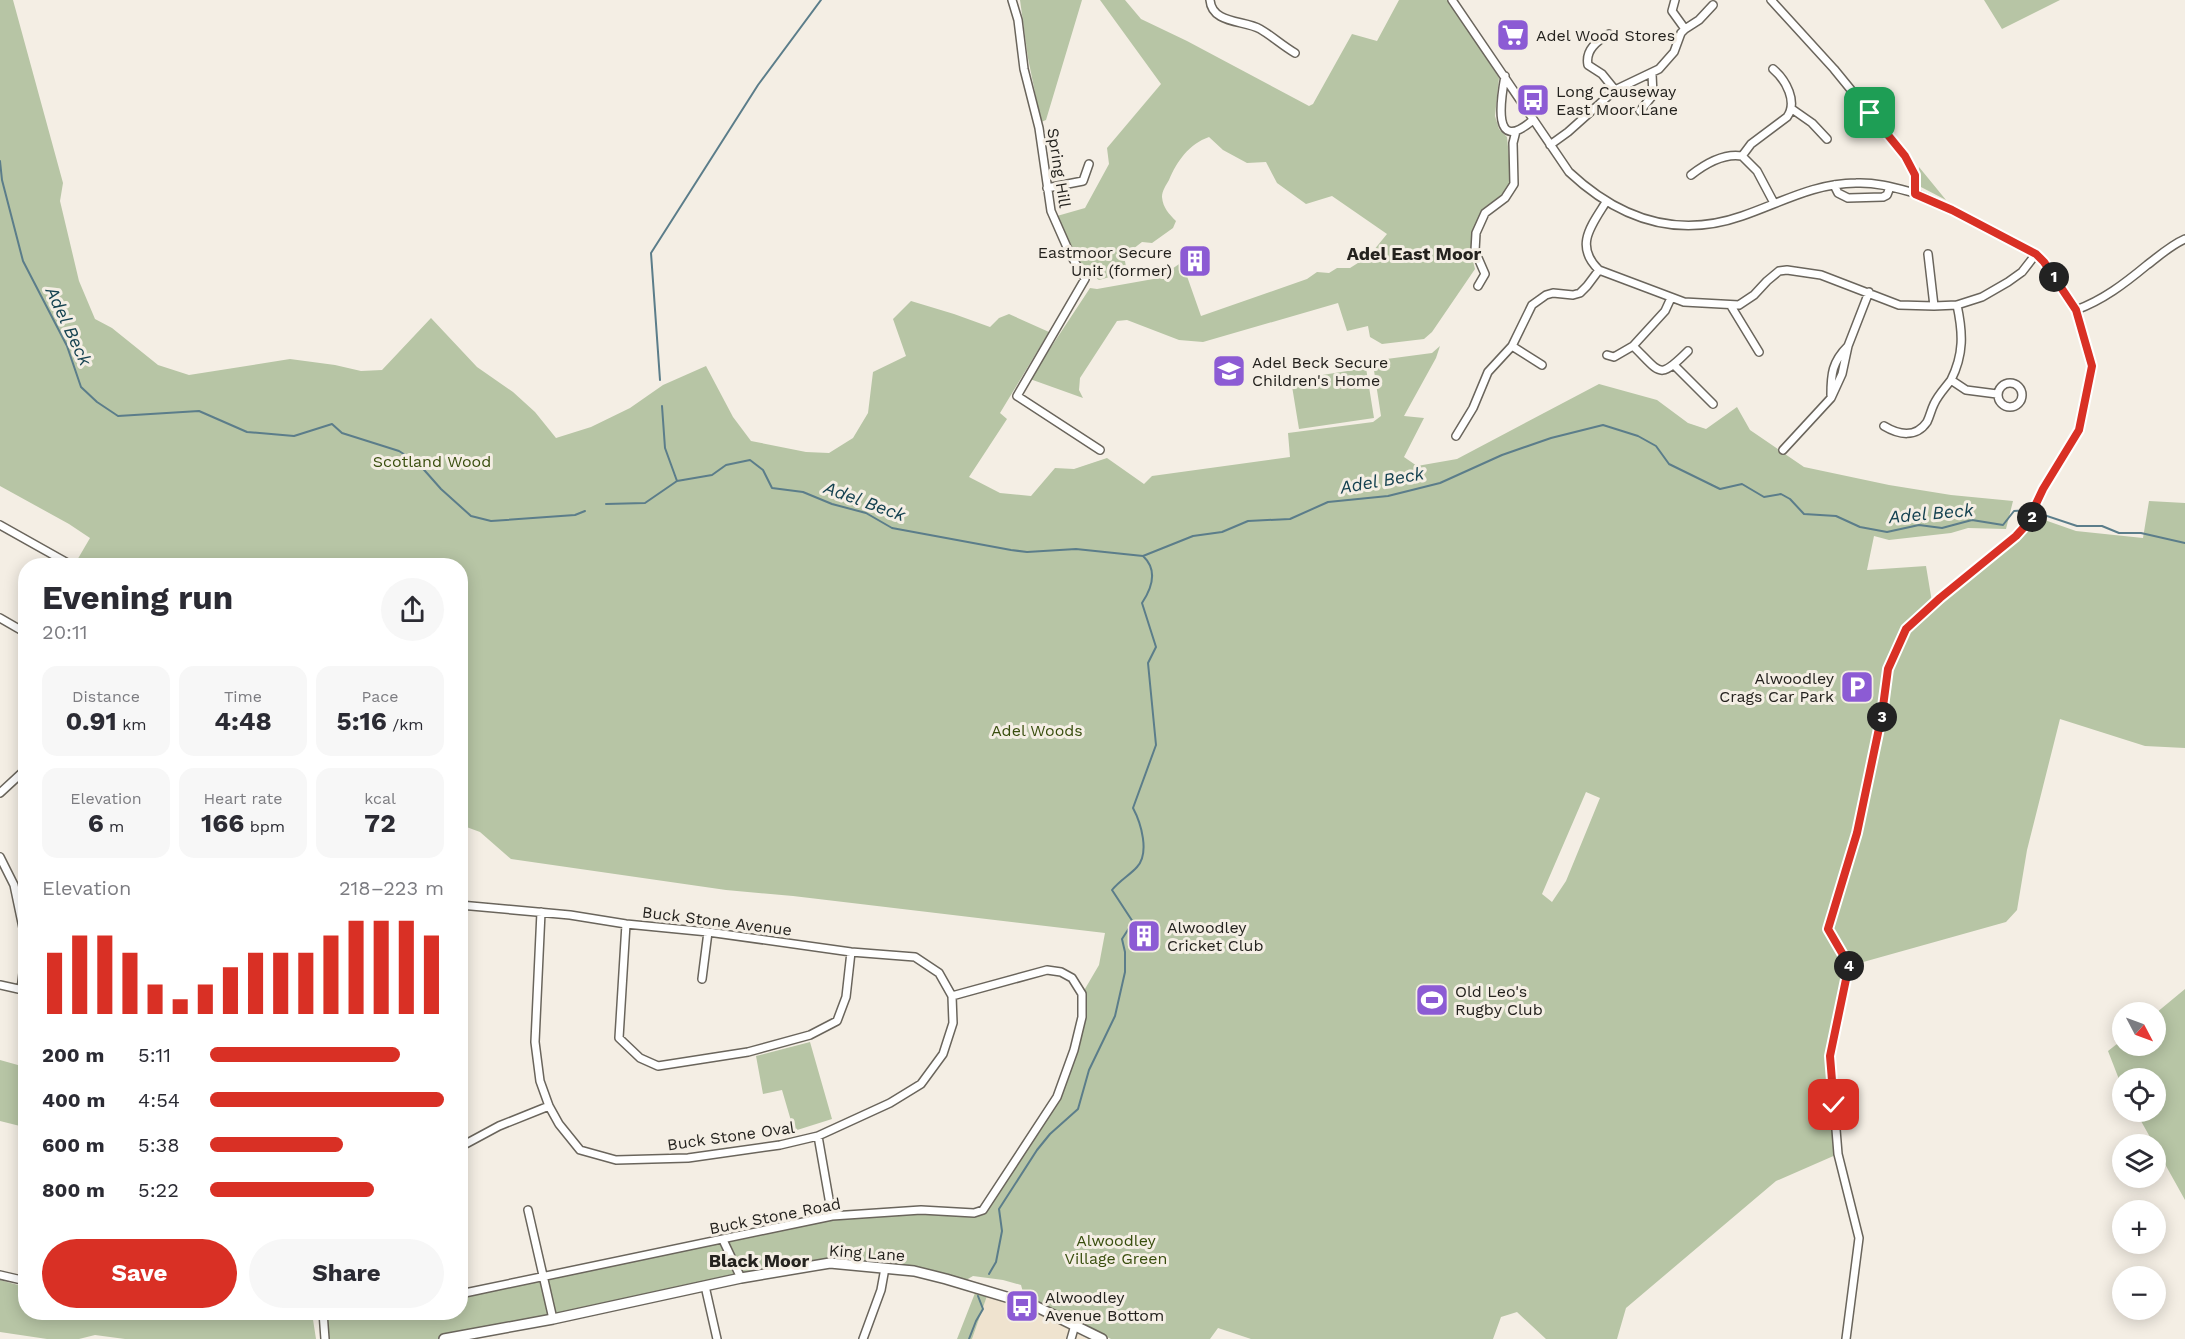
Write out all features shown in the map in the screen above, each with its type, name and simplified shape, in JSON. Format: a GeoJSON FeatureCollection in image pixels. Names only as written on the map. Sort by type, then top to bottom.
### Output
{"type":"FeatureCollection","features":[{"type":"Feature","properties":{"kind":"street","name":"Spring Hill"},"geometry":{"type":"LineString","coordinates":[[1012,0],[1018,20],[1024,69],[1040,128],[1053,217],[1070,254],[1085,279],[1017,396],[1100,450]]}},
{"type":"Feature","properties":{"kind":"street"},"geometry":{"type":"LineString","coordinates":[[1210,0],[1212,9],[1218,15],[1260,29],[1295,53]]}},
{"type":"Feature","properties":{"kind":"street"},"geometry":{"type":"LineString","coordinates":[[1452,0],[1569,172],[1590,192],[1606,202],[1639,218],[1683,225],[1724,221],[1834,185],[1866,183],[1890,187],[1915,194],[1952,210],[2036,254],[2044,262],[2076,310],[2092,366],[2079,430],[2036,505],[2031,518],[2016,536],[1906,629],[1888,669],[1882,714],[1857,833],[1828,929],[1849,965],[1830,1056],[1838,1154],[1859,1238],[1846,1339]]}},
{"type":"Feature","properties":{"kind":"street"},"geometry":{"type":"LineString","coordinates":[[1676,0],[1672,11],[1685,29]]}},
{"type":"Feature","properties":{"kind":"street"},"geometry":{"type":"LineString","coordinates":[[1771,0],[1834,69],[1905,156],[1915,175],[1915,194]]}},
{"type":"Feature","properties":{"kind":"street"},"geometry":{"type":"LineString","coordinates":[[1550,145],[1615,90],[1652,74],[1667,62],[1674,52],[1681,33],[1699,20],[1713,5]]}},
{"type":"Feature","properties":{"kind":"street"},"geometry":{"type":"LineString","coordinates":[[1609,34],[1598,40],[1587,58],[1588,65],[1602,75],[1615,90]]}},
{"type":"Feature","properties":{"kind":"street"},"geometry":{"type":"LineString","coordinates":[[1742,156],[1751,144],[1787,117],[1792,108],[1789,93],[1773,69]]}},
{"type":"Feature","properties":{"kind":"street"},"geometry":{"type":"LineString","coordinates":[[1640,111],[1653,95],[1652,74]]}},
{"type":"Feature","properties":{"kind":"street"},"geometry":{"type":"LineString","coordinates":[[1505,76],[1500,116],[1504,127],[1510,131],[1522,130],[1533,120]]}},
{"type":"Feature","properties":{"kind":"street"},"geometry":{"type":"LineString","coordinates":[[1792,108],[1827,138]]}},
{"type":"Feature","properties":{"kind":"street"},"geometry":{"type":"LineString","coordinates":[[1478,286],[1485,274],[1474,251],[1476,233],[1485,213],[1505,198],[1514,184],[1513,143],[1516,131]]}},
{"type":"Feature","properties":{"kind":"street"},"geometry":{"type":"LineString","coordinates":[[1691,175],[1709,162],[1734,155],[1742,156],[1757,171],[1774,203]]}},
{"type":"Feature","properties":{"kind":"street"},"geometry":{"type":"LineString","coordinates":[[1047,188],[1083,181],[1089,164]]}},
{"type":"Feature","properties":{"kind":"street"},"geometry":{"type":"LineString","coordinates":[[1834,185],[1838,193],[1848,198],[1883,197],[1889,192],[1890,187]]}},
{"type":"Feature","properties":{"kind":"street"},"geometry":{"type":"LineString","coordinates":[[1606,202],[1586,238],[1587,254],[1599,270],[1684,302],[1731,306],[1746,302],[1779,271],[1787,270],[1821,275],[1899,305],[1957,305],[1982,297],[2008,282],[2022,272],[2036,254]]}},
{"type":"Feature","properties":{"kind":"street"},"geometry":{"type":"LineString","coordinates":[[2076,310],[2107,296],[2171,247],[2185,239]]}},
{"type":"Feature","properties":{"kind":"street"},"geometry":{"type":"LineString","coordinates":[[1928,254],[1934,306]]}},
{"type":"Feature","properties":{"kind":"street"},"geometry":{"type":"LineString","coordinates":[[1456,436],[1469,417],[1492,366],[1512,345],[1532,305],[1538,299],[1553,293],[1573,295],[1580,292],[1599,270]]}},
{"type":"Feature","properties":{"kind":"street"},"geometry":{"type":"LineString","coordinates":[[1783,450],[1831,398],[1842,374],[1848,346],[1869,292]]}},
{"type":"Feature","properties":{"kind":"street"},"geometry":{"type":"LineString","coordinates":[[1607,355],[1614,357],[1633,346],[1665,310],[1671,298]]}},
{"type":"Feature","properties":{"kind":"street"},"geometry":{"type":"LineString","coordinates":[[1884,426],[1892,431],[1910,434],[1919,430],[1928,421],[1935,401],[1951,380],[1959,361],[1962,342],[1957,305]]}},
{"type":"Feature","properties":{"kind":"street"},"geometry":{"type":"LineString","coordinates":[[1731,306],[1759,352]]}},
{"type":"Feature","properties":{"kind":"street"},"geometry":{"type":"LineString","coordinates":[[1512,345],[1542,365]]}},
{"type":"Feature","properties":{"kind":"street"},"geometry":{"type":"LineString","coordinates":[[1633,346],[1656,369],[1663,371],[1670,369],[1688,351]]}},
{"type":"Feature","properties":{"kind":"street"},"geometry":{"type":"LineString","coordinates":[[1674,365],[1713,404]]}},
{"type":"Feature","properties":{"kind":"street"},"geometry":{"type":"LineString","coordinates":[[1951,380],[1966,390],[1997,394]]}},
{"type":"Feature","properties":{"kind":"street"},"geometry":{"type":"LineString","coordinates":[[0,525],[59,558]]}},
{"type":"Feature","properties":{"kind":"street"},"geometry":{"type":"LineString","coordinates":[[0,618],[18,628]]}},
{"type":"Feature","properties":{"kind":"street"},"geometry":{"type":"LineString","coordinates":[[0,793],[18,776]]}},
{"type":"Feature","properties":{"kind":"street"},"geometry":{"type":"LineString","coordinates":[[0,858],[14,885],[18,904]]}},
{"type":"Feature","properties":{"kind":"street","name":"Buck Stone Avenue"},"geometry":{"type":"LineString","coordinates":[[468,906],[570,915],[850,952],[915,957],[939,973],[952,996]]}},
{"type":"Feature","properties":{"kind":"street"},"geometry":{"type":"LineString","coordinates":[[468,1143],[499,1126],[549,1106],[540,1082],[535,1042],[541,912]]}},
{"type":"Feature","properties":{"kind":"street"},"geometry":{"type":"LineString","coordinates":[[626,924],[619,1038],[640,1059],[658,1066],[748,1052],[810,1035],[837,1021],[846,997],[850,952]]}},
{"type":"Feature","properties":{"kind":"street"},"geometry":{"type":"LineString","coordinates":[[702,979],[708,932]]}},
{"type":"Feature","properties":{"kind":"street","name":"Buck Stone Road"},"geometry":{"type":"LineString","coordinates":[[468,1292],[832,1216],[921,1210],[974,1214],[983,1210],[1056,1097],[1074,1050],[1082,1017],[1082,994],[1072,978],[1061,972],[1047,970],[952,996]]}},
{"type":"Feature","properties":{"kind":"street"},"geometry":{"type":"LineString","coordinates":[[0,985],[18,989]]}},
{"type":"Feature","properties":{"kind":"street","name":"Buck Stone Oval"},"geometry":{"type":"LineString","coordinates":[[549,1106],[559,1124],[580,1150],[616,1160],[688,1158],[780,1145],[818,1136],[890,1103],[921,1084],[943,1054],[953,1023],[952,996]]}},
{"type":"Feature","properties":{"kind":"street"},"geometry":{"type":"LineString","coordinates":[[818,1136],[832,1216]]}},
{"type":"Feature","properties":{"kind":"street"},"geometry":{"type":"LineString","coordinates":[[528,1210],[553,1319]]}},
{"type":"Feature","properties":{"kind":"street"},"geometry":{"type":"LineString","coordinates":[[723,1240],[741,1278]]}},
{"type":"Feature","properties":{"kind":"street","name":"King Lane"},"geometry":{"type":"LineString","coordinates":[[444,1339],[553,1319],[741,1278],[830,1263],[914,1272],[961,1283],[1033,1305],[1102,1339]]}},
{"type":"Feature","properties":{"kind":"street"},"geometry":{"type":"LineString","coordinates":[[864,1339],[881,1290],[885,1268]]}},
{"type":"Feature","properties":{"kind":"street"},"geometry":{"type":"LineString","coordinates":[[0,1275],[18,1279]]}},
{"type":"Feature","properties":{"kind":"street"},"geometry":{"type":"LineString","coordinates":[[705,1286],[717,1339]]}},
{"type":"Feature","properties":{"kind":"street"},"geometry":{"type":"LineString","coordinates":[[323,1320],[325,1339]]}},
{"type":"Feature","properties":{"kind":"street"},"geometry":{"type":"LineString","coordinates":[[1071,1339],[1075,1325]]}},
{"type":"Feature","properties":{"kind":"shaded area"},"geometry":{"type":"Polygon","coordinates":[[[987,1296],[1045,1316],[1088,1339],[972,1339],[987,1296]]]}},
{"type":"Feature","properties":{"kind":"green space"},"geometry":{"type":"Polygon","coordinates":[[[0,0],[13,0],[63,183],[60,201],[79,281],[95,319],[112,328],[158,365],[189,375],[290,359],[361,371],[382,370],[431,318],[477,367],[513,392],[535,412],[556,438],[591,427],[630,408],[663,385],[706,366],[733,417],[751,441],[806,452],[829,453],[853,438],[868,413],[873,372],[906,356],[893,319],[911,301],[990,327],[999,318],[1009,314],[1049,332],[1000,413],[1007,419],[969,477],[1000,493],[1031,496],[1055,468],[1074,469],[1107,458],[1144,484],[1152,476],[1290,457],[1288,433],[1373,422],[1381,416],[1373,364],[1379,360],[1432,353],[1440,346],[1436,358],[1404,416],[1424,418],[1404,457],[1417,466],[1457,459],[1599,384],[1657,400],[1688,423],[1706,429],[1737,407],[1750,430],[1804,467],[1889,485],[1951,495],[2013,501],[2006,529],[1968,528],[1951,533],[1889,540],[1874,536],[1867,570],[1926,566],[1933,608],[2013,543],[2036,517],[2076,531],[2143,538],[2149,501],[2185,503],[2185,748],[2145,746],[2060,719],[2027,850],[2017,910],[2006,922],[1849,966],[1830,1056],[1838,1154],[1776,1181],[1626,1308],[1617,1339],[1546,1339],[1517,1312],[1501,1317],[1493,1339],[1251,1339],[1218,1328],[1210,1339],[1111,1339],[1024,1296],[1021,1285],[1003,1280],[973,1276],[961,1283],[830,1263],[444,1339],[325,1339],[323,1320],[468,1320],[468,1293],[832,1216],[983,1210],[1057,1097],[1074,1050],[1082,994],[1099,965],[1105,933],[726,890],[511,859],[480,832],[468,828],[468,558],[78,558],[90,538],[0,486],[0,0]],[[1586,792],[1542,894],[1552,902],[1566,881],[1600,798],[1586,792]]]}},
{"type":"Feature","properties":{"kind":"green space"},"geometry":{"type":"Polygon","coordinates":[[[1020,0],[1082,0],[1046,120],[1041,122],[1028,58],[1020,0]]]}},
{"type":"Feature","properties":{"kind":"green space"},"geometry":{"type":"Polygon","coordinates":[[[1100,0],[1125,0],[1141,19],[1309,106],[1313,104],[1352,34],[1377,41],[1399,0],[1449,0],[1499,78],[1495,116],[1499,129],[1507,137],[1510,180],[1507,189],[1484,211],[1475,225],[1471,246],[1475,269],[1432,332],[1424,339],[1382,344],[1370,337],[1368,326],[1347,331],[1338,303],[1203,342],[1179,340],[1127,320],[1117,321],[1080,378],[1079,390],[1083,398],[1030,379],[1090,288],[1097,289],[1159,278],[1182,262],[1201,316],[1307,279],[1317,272],[1329,273],[1337,268],[1350,268],[1369,256],[1387,234],[1332,196],[1306,204],[1277,183],[1266,162],[1247,163],[1223,150],[1209,137],[1195,144],[1184,154],[1163,190],[1164,204],[1176,221],[1173,228],[1152,243],[1142,242],[1124,256],[1127,272],[1099,280],[1091,275],[1073,252],[1057,216],[1085,208],[1109,164],[1107,148],[1161,84],[1100,0]]]}},
{"type":"Feature","properties":{"kind":"green space"},"geometry":{"type":"Polygon","coordinates":[[[1984,0],[2060,0],[2002,29],[1984,0]]]}},
{"type":"Feature","properties":{"kind":"green space"},"geometry":{"type":"Polygon","coordinates":[[[1919,167],[1946,200],[1919,186],[1919,167]]]}},
{"type":"Feature","properties":{"kind":"green space"},"geometry":{"type":"Polygon","coordinates":[[[1366,368],[1374,418],[1299,429],[1291,380],[1366,368]]]}},
{"type":"Feature","properties":{"kind":"green space"},"geometry":{"type":"Polygon","coordinates":[[[2185,989],[2185,1200],[2166,1166],[2166,1134],[2148,1134],[2142,1122],[2166,1122],[2166,1068],[2115,1068],[2108,1051],[2112,1048],[2112,1056],[2166,1056],[2166,1005],[2185,989]]]}},
{"type":"Feature","properties":{"kind":"green space"},"geometry":{"type":"Polygon","coordinates":[[[810,1042],[832,1119],[794,1131],[782,1090],[763,1094],[756,1056],[810,1042]]]}},
{"type":"Feature","properties":{"kind":"green space"},"geometry":{"type":"Polygon","coordinates":[[[0,1060],[18,1065],[18,1126],[0,1121],[0,1060]]]}},
{"type":"Feature","properties":{"kind":"green space"},"geometry":{"type":"Polygon","coordinates":[[[0,1280],[18,1285],[18,1320],[313,1320],[316,1339],[125,1339],[95,1335],[79,1339],[47,1339],[0,1332],[0,1280]]]}},
{"type":"Feature","properties":{"kind":"green space"},"geometry":{"type":"Polygon","coordinates":[[[975,1293],[987,1296],[972,1339],[957,1339],[975,1293]]]}},
{"type":"Feature","properties":{"kind":"waterway"},"geometry":{"type":"LineString","coordinates":[[660,380],[651,253],[758,85],[821,0]]}},
{"type":"Feature","properties":{"kind":"waterway","name":"Adel Beck"},"geometry":{"type":"LineString","coordinates":[[0,161],[2,180],[23,261],[67,346],[81,387],[97,402],[118,416],[199,411],[247,432],[294,436],[332,424],[342,433],[399,451],[418,463],[441,489],[471,516],[491,521],[575,515],[585,511]]}},
{"type":"Feature","properties":{"kind":"waterway"},"geometry":{"type":"LineString","coordinates":[[662,406],[665,448],[677,481]]}},
{"type":"Feature","properties":{"kind":"waterway","name":"Adel Beck"},"geometry":{"type":"LineString","coordinates":[[606,504],[645,503],[677,481],[712,475],[726,465],[750,460],[763,470],[772,488],[803,492],[832,504],[866,513],[892,528],[1027,552],[1076,549],[1143,556],[1193,536],[1222,532],[1248,521],[1290,519],[1328,502],[1388,496],[1440,483],[1502,455],[1551,438],[1603,425],[1638,436],[1656,446],[1669,464],[1720,489],[1742,484],[1764,497],[1781,494],[1790,499],[1804,514],[1836,516],[1860,527],[1887,532],[1919,525],[1942,528],[1972,520],[2003,525],[2014,511],[2029,510],[2077,526],[2102,526],[2119,533],[2141,533],[2185,543]]}},
{"type":"Feature","properties":{"kind":"waterway"},"geometry":{"type":"LineString","coordinates":[[989,1274],[996,1262],[1002,1231],[999,1209],[1037,1150],[1050,1134],[1078,1109],[1089,1070],[1115,1016],[1125,972],[1125,952],[1122,939],[1133,922],[1112,890],[1141,861],[1143,838],[1133,808],[1156,745],[1148,663],[1156,647],[1142,603],[1151,585],[1152,573],[1148,561],[1143,556]]}},
{"type":"Feature","properties":{"kind":"waterway"},"geometry":{"type":"LineString","coordinates":[[969,1339],[983,1309],[978,1296]]}},
{"type":"Feature","properties":{"kind":"place","name":"Adel Wood Stores"},"geometry":{"type":"Point","coordinates":[1513,35]}},
{"type":"Feature","properties":{"kind":"place","name":"Long Causeway East Moor Lane"},"geometry":{"type":"Point","coordinates":[1533,100]}},
{"type":"Feature","properties":{"kind":"place","name":"Eastmoor Secure Unit (former)"},"geometry":{"type":"Point","coordinates":[1195,261]}},
{"type":"Feature","properties":{"kind":"place","name":"Adel Beck Secure Children's Home"},"geometry":{"type":"Point","coordinates":[1229,371]}},
{"type":"Feature","properties":{"kind":"place","name":"Alwoodley Crags Car Park"},"geometry":{"type":"Point","coordinates":[1857,687]}},
{"type":"Feature","properties":{"kind":"place","name":"Alwoodley Cricket Club"},"geometry":{"type":"Point","coordinates":[1144,936]}},
{"type":"Feature","properties":{"kind":"place","name":"Old Leo's Rugby Club"},"geometry":{"type":"Point","coordinates":[1432,1000]}},
{"type":"Feature","properties":{"kind":"place","name":"Alwoodley Avenue Bottom"},"geometry":{"type":"Point","coordinates":[1022,1306]}},
{"type":"Feature","properties":{"kind":"district","name":"Adel East Moor"},"geometry":{"type":"Point","coordinates":[1414,253]}},
{"type":"Feature","properties":{"kind":"district","name":"Black Moor"},"geometry":{"type":"Point","coordinates":[759,1260]}},
{"type":"Feature","properties":{"kind":"route"},"geometry":{"type":"LineString","coordinates":[[1834,1105],[1830,1056],[1849,965],[1828,929],[1857,833],[1882,714],[1888,669],[1906,629],[2016,536],[2029,522],[2043,489],[2079,430],[2092,366],[2076,310],[2044,262],[2036,254],[1952,210],[1915,194],[1915,175],[1905,156],[1870,113]]}},
{"type":"Feature","properties":{"kind":"park label","name":"Scotland Wood"},"geometry":{"type":"Point","coordinates":[432,461]}},
{"type":"Feature","properties":{"kind":"park label","name":"Adel Woods"},"geometry":{"type":"Point","coordinates":[1037,730]}},
{"type":"Feature","properties":{"kind":"park label","name":"Alwoodley Village Green"},"geometry":{"type":"Point","coordinates":[1116,1249]}}]}
